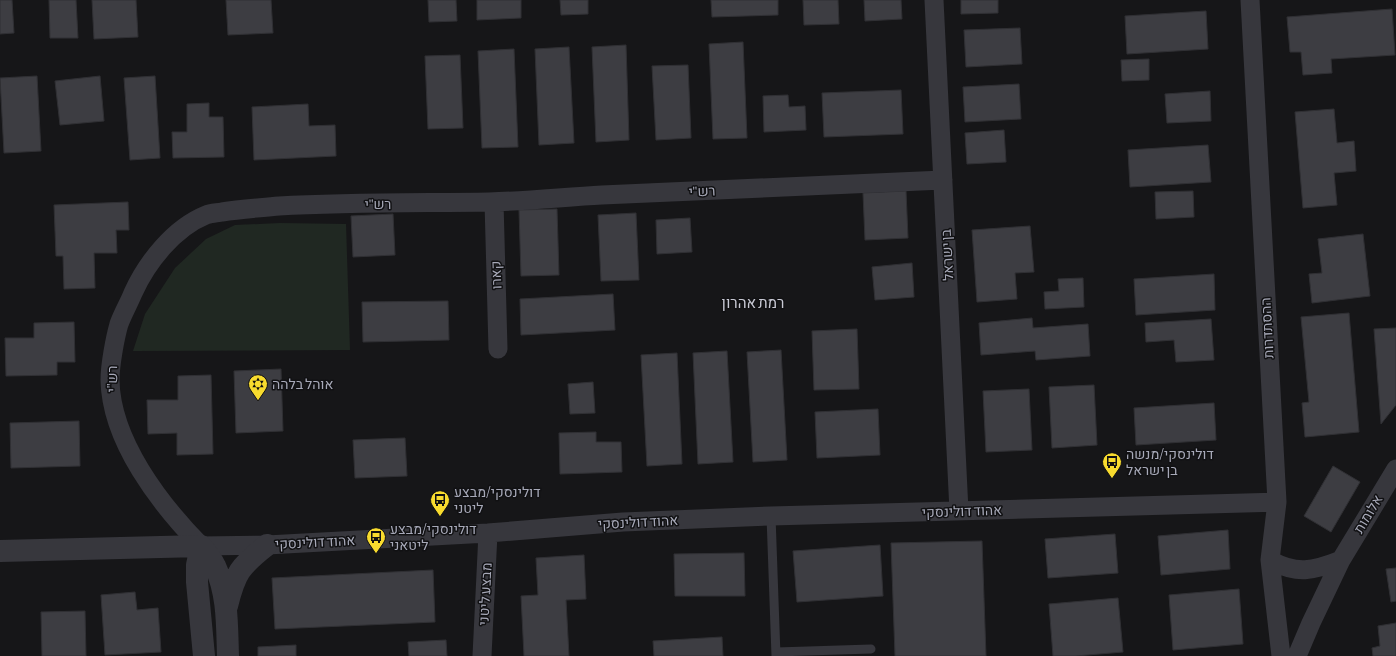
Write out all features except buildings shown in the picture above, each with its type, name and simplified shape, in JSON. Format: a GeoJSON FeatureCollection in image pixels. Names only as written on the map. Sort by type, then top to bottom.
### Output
{"type":"FeatureCollection","features":[{"type":"Feature","properties":{"kind":"street","name":"בן ישראל"},"geometry":{"type":"LineString","coordinates":[[934,0],[959,511]]}},
{"type":"Feature","properties":{"kind":"street","name":"ההסתדרות"},"geometry":{"type":"LineString","coordinates":[[1250,0],[1277,502],[1270,560],[1281,656]]}},
{"type":"Feature","properties":{"kind":"street","name":"רש\"י"},"geometry":{"type":"LineString","coordinates":[[201,546],[161,500],[127,443],[117,420],[112,399],[110,377],[119,324],[139,281],[168,242],[186,226],[208,214],[239,209],[305,205],[494,202],[573,196],[943,180]]}},
{"type":"Feature","properties":{"kind":"street","name":"קארו"},"geometry":{"type":"LineString","coordinates":[[494,202],[498,348]]}},
{"type":"Feature","properties":{"kind":"street","name":"אלומות"},"geometry":{"type":"LineString","coordinates":[[1297,656],[1341,560],[1396,469]]}},
{"type":"Feature","properties":{"kind":"street","name":"אהוד דולינסקי"},"geometry":{"type":"LineString","coordinates":[[0,550],[267,545],[488,533],[623,522],[771,516],[1277,502]]}},
{"type":"Feature","properties":{"kind":"street","name":"מבצע ליטני"},"geometry":{"type":"LineString","coordinates":[[482,656],[488,533]]}},
{"type":"Feature","properties":{"kind":"street"},"geometry":{"type":"LineString","coordinates":[[226,607],[233,583],[239,570],[250,558],[267,545]]}},
{"type":"Feature","properties":{"kind":"street"},"geometry":{"type":"LineString","coordinates":[[201,546],[215,566],[226,607],[228,656]]}},
{"type":"Feature","properties":{"kind":"street"},"geometry":{"type":"LineString","coordinates":[[201,546],[197,566],[197,582],[204,656]]}},
{"type":"Feature","properties":{"kind":"street"},"geometry":{"type":"LineString","coordinates":[[1270,560],[1291,569],[1306,570],[1321,568],[1341,560]]}},
{"type":"Feature","properties":{"kind":"lane"},"geometry":{"type":"LineString","coordinates":[[771,516],[776,654],[871,649]]}},
{"type":"Feature","properties":{"kind":"shaded area"},"geometry":{"type":"Polygon","coordinates":[[[280,223],[346,224],[350,350],[133,351],[145,314],[175,268],[206,239],[235,225],[280,223]]]}},
{"type":"Feature","properties":{"kind":"place","name":"אוהל בלהה"},"geometry":{"type":"Point","coordinates":[258,401]}},
{"type":"Feature","properties":{"kind":"place","name":"דולינסקי/מנשה בן ישראל"},"geometry":{"type":"Point","coordinates":[1112,479]}},
{"type":"Feature","properties":{"kind":"place","name":"דולינסקי/מבצע ליטני"},"geometry":{"type":"Point","coordinates":[440,517]}},
{"type":"Feature","properties":{"kind":"place","name":"דולינסקי/מבצע ליטאני"},"geometry":{"type":"Point","coordinates":[376,554]}},
{"type":"Feature","properties":{"kind":"district","name":"רמת אהרון"},"geometry":{"type":"Point","coordinates":[753,302]}}]}
